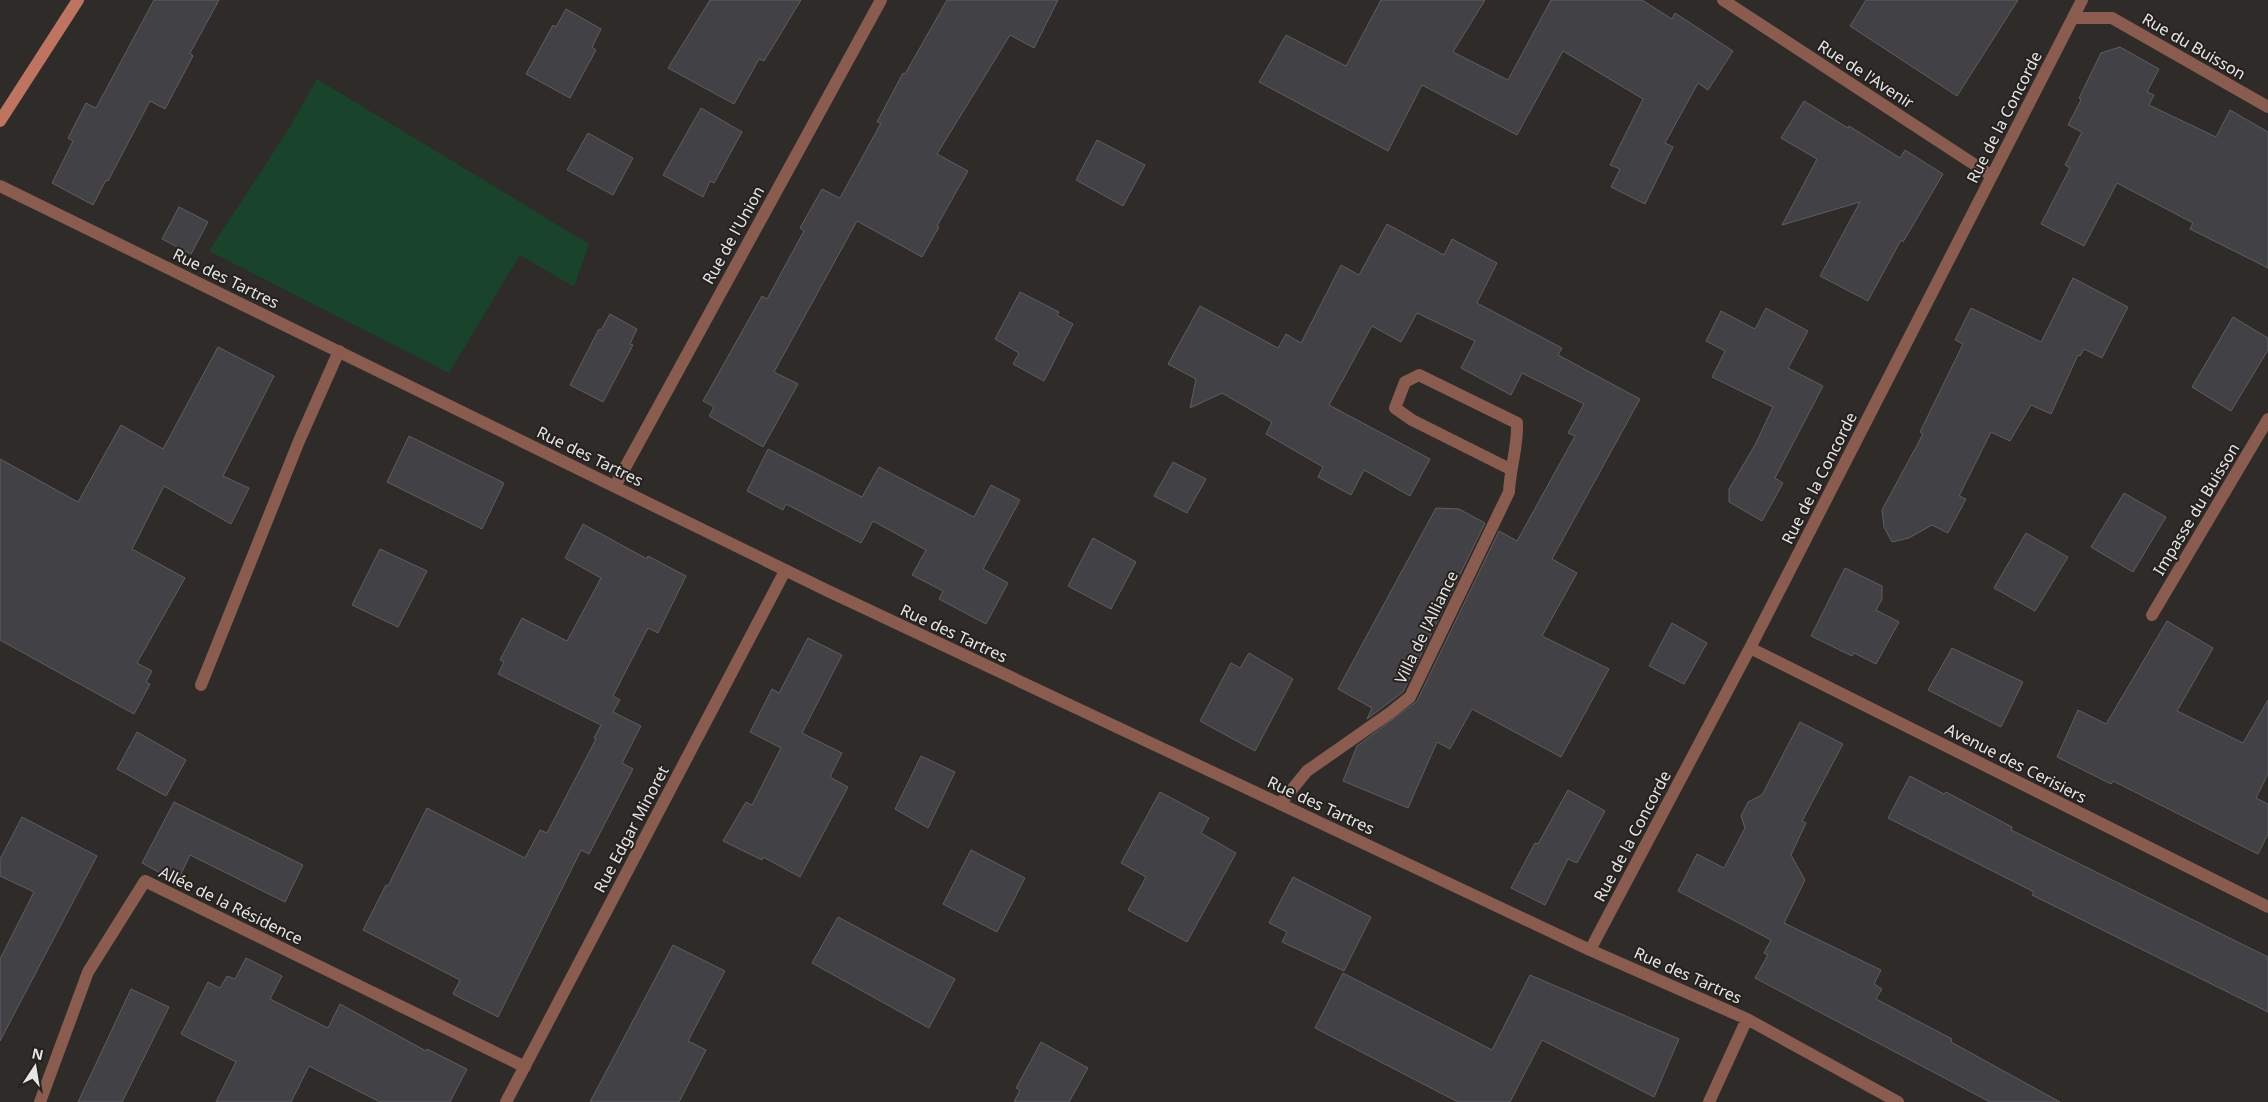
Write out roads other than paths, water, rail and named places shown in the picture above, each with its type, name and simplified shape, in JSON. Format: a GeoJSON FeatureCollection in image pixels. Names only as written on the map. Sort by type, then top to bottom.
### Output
{"type":"FeatureCollection","features":[{"type":"Feature","properties":{"kind":"street"},"geometry":{"type":"LineString","coordinates":[[0,121],[78,0]]}},
{"type":"Feature","properties":{"kind":"street","name":"Rue de l'Union"},"geometry":{"type":"LineString","coordinates":[[615,486],[881,0]]}},
{"type":"Feature","properties":{"kind":"street","name":"Rue de l'Avenir"},"geometry":{"type":"LineString","coordinates":[[1722,0],[1992,176]]}},
{"type":"Feature","properties":{"kind":"street","name":"Rue de la Concorde"},"geometry":{"type":"LineString","coordinates":[[1590,950],[1750,648],[2082,0]]}},
{"type":"Feature","properties":{"kind":"street","name":"Rue du Buisson"},"geometry":{"type":"LineString","coordinates":[[2073,18],[2112,18],[2268,107]]}},
{"type":"Feature","properties":{"kind":"street","name":"Rue des Tartres"},"geometry":{"type":"LineString","coordinates":[[0,186],[785,571],[1590,950],[1747,1019],[1898,1102]]}},
{"type":"Feature","properties":{"kind":"street"},"geometry":{"type":"LineString","coordinates":[[201,686],[299,441],[339,352]]}},
{"type":"Feature","properties":{"kind":"street","name":"Villa de l'Alliance"},"geometry":{"type":"LineString","coordinates":[[1280,804],[1307,771],[1410,697],[1509,492],[1510,469],[1518,441],[1517,423],[1419,375],[1405,382],[1395,408],[1412,420],[1510,469]]}},
{"type":"Feature","properties":{"kind":"street","name":"Impasse du Buisson"},"geometry":{"type":"LineString","coordinates":[[2152,615],[2268,419]]}},
{"type":"Feature","properties":{"kind":"street","name":"Rue Edgar Minoret"},"geometry":{"type":"LineString","coordinates":[[506,1102],[785,571]]}},
{"type":"Feature","properties":{"kind":"street","name":"Avenue des Cerisiers"},"geometry":{"type":"LineString","coordinates":[[1750,648],[2268,907]]}},
{"type":"Feature","properties":{"kind":"street","name":"Allée de la Résidence"},"geometry":{"type":"LineString","coordinates":[[40,1102],[88,972],[144,881],[525,1067]]}},
{"type":"Feature","properties":{"kind":"street"},"geometry":{"type":"LineString","coordinates":[[1709,1102],[1747,1019]]}}]}
